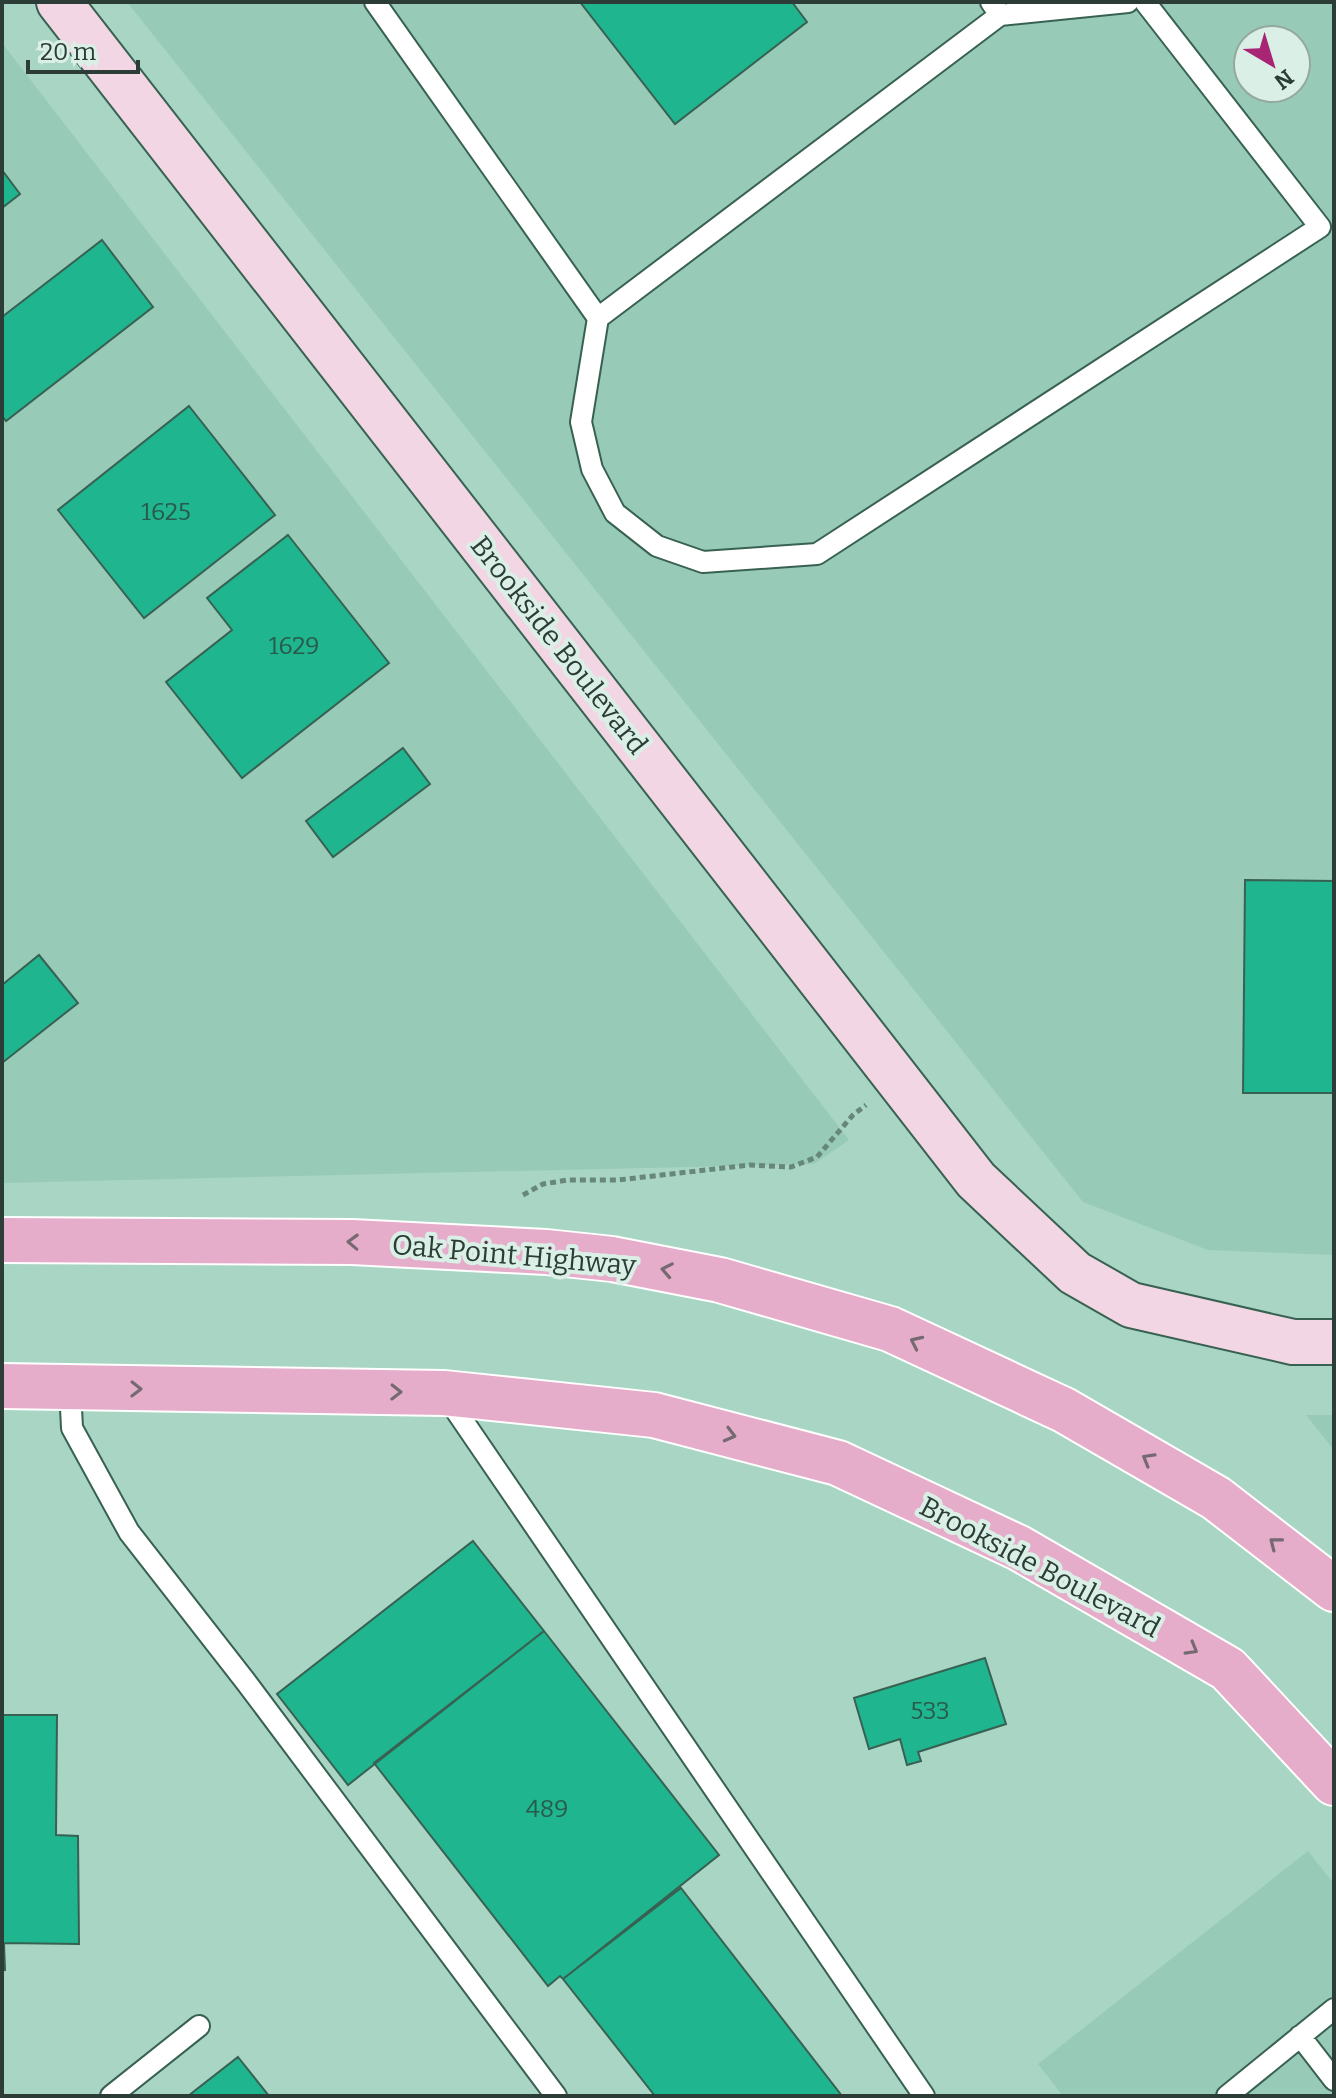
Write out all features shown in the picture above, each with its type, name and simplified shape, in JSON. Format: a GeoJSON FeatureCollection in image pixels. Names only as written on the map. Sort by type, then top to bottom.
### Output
{"type":"FeatureCollection","features":[{"type":"Feature","properties":{"kind":"main road","name":"Oak Point Highway"},"geometry":{"type":"LineString","coordinates":[[2,1240],[352,1242],[546,1252],[612,1259],[720,1280],[890,1329],[1064,1410],[1216,1498],[1334,1589]]}},
{"type":"Feature","properties":{"kind":"main road"},"geometry":{"type":"LineString","coordinates":[[2,1386],[444,1393]]}},
{"type":"Feature","properties":{"kind":"main road","name":"Brookside Boulevard"},"geometry":{"type":"LineString","coordinates":[[444,1393],[654,1415],[838,1463],[1019,1548],[1228,1669],[1334,1783]]}},
{"type":"Feature","properties":{"kind":"street","name":"Brookside Boulevard"},"geometry":{"type":"LineString","coordinates":[[59,2],[976,1180],[1075,1273],[1131,1305],[1293,1342],[1334,1342]]}},
{"type":"Feature","properties":{"kind":"lane"},"geometry":{"type":"LineString","coordinates":[[375,2],[598,318]]}},
{"type":"Feature","properties":{"kind":"lane"},"geometry":{"type":"LineString","coordinates":[[1128,2],[995,9],[598,318],[581,422],[592,469],[615,513],[657,546],[703,562],[817,554],[1320,227],[1145,2]]}},
{"type":"Feature","properties":{"kind":"lane"},"geometry":{"type":"LineString","coordinates":[[70,1388],[72,1428],[129,1532],[246,1682],[556,2096]]}},
{"type":"Feature","properties":{"kind":"lane"},"geometry":{"type":"LineString","coordinates":[[444,1393],[924,2096]]}},
{"type":"Feature","properties":{"kind":"lane"},"geometry":{"type":"LineString","coordinates":[[1227,2096],[1334,2009]]}},
{"type":"Feature","properties":{"kind":"lane"},"geometry":{"type":"LineString","coordinates":[[111,2096],[199,2026]]}},
{"type":"Feature","properties":{"kind":"lane"},"geometry":{"type":"LineString","coordinates":[[1300,2036],[1334,2080]]}},
{"type":"Feature","properties":{"kind":"path"},"geometry":{"type":"LineString","coordinates":[[523,1195],[543,1184],[568,1180],[618,1180],[750,1165],[791,1167],[817,1157],[853,1115],[898,1080]]}},
{"type":"Feature","properties":{"kind":"shaded area"},"geometry":{"type":"Polygon","coordinates":[[[127,2],[1334,2],[1334,1255],[1208,1250],[1083,1202],[127,2]]]}},
{"type":"Feature","properties":{"kind":"shaded area"},"geometry":{"type":"Polygon","coordinates":[[[2,43],[849,1140],[814,1164],[2,1183],[2,43]]]}},
{"type":"Feature","properties":{"kind":"shaded area"},"geometry":{"type":"Polygon","coordinates":[[[1306,1415],[1334,1415],[1334,1450],[1306,1415]]]}},
{"type":"Feature","properties":{"kind":"shaded area"},"geometry":{"type":"Polygon","coordinates":[[[1308,1851],[1334,1884],[1334,2096],[1063,2096],[1038,2064],[1308,1851]]]}},
{"type":"Feature","properties":{"kind":"building"},"geometry":{"type":"Polygon","coordinates":[[[580,2],[792,2],[807,22],[675,124],[580,2]]]}},
{"type":"Feature","properties":{"kind":"building"},"geometry":{"type":"Polygon","coordinates":[[[2,170],[20,194],[2,208],[2,170]]]}},
{"type":"Feature","properties":{"kind":"building"},"geometry":{"type":"Polygon","coordinates":[[[102,240],[153,307],[6,421],[2,416],[2,317],[102,240]]]}},
{"type":"Feature","properties":{"kind":"building"},"geometry":{"type":"Polygon","coordinates":[[[189,406],[275,515],[144,618],[58,510],[189,406]]]}},
{"type":"Feature","properties":{"kind":"building"},"geometry":{"type":"Polygon","coordinates":[[[288,535],[389,663],[242,778],[166,682],[232,630],[207,598],[288,535]]]}},
{"type":"Feature","properties":{"kind":"building"},"geometry":{"type":"Polygon","coordinates":[[[403,748],[430,784],[333,857],[306,821],[403,748]]]}},
{"type":"Feature","properties":{"kind":"building"},"geometry":{"type":"Polygon","coordinates":[[[1245,880],[1334,881],[1334,1093],[1243,1093],[1245,880]]]}},
{"type":"Feature","properties":{"kind":"building"},"geometry":{"type":"Polygon","coordinates":[[[39,955],[78,1003],[2,1063],[2,985],[39,955]]]}},
{"type":"Feature","properties":{"kind":"building"},"geometry":{"type":"Polygon","coordinates":[[[473,1541],[544,1631],[348,1785],[277,1694],[473,1541]]]}},
{"type":"Feature","properties":{"kind":"building"},"geometry":{"type":"Polygon","coordinates":[[[544,1631],[719,1855],[563,1979],[560,1976],[548,1986],[374,1763],[544,1631]]]}},
{"type":"Feature","properties":{"kind":"building"},"geometry":{"type":"Polygon","coordinates":[[[985,1658],[1006,1724],[918,1752],[921,1761],[907,1765],[900,1739],[869,1749],[854,1698],[985,1658]]]}},
{"type":"Feature","properties":{"kind":"building"},"geometry":{"type":"Polygon","coordinates":[[[2,1715],[57,1715],[56,1835],[78,1836],[79,1944],[4,1943],[5,1970],[2,1970],[2,1715]]]}},
{"type":"Feature","properties":{"kind":"building"},"geometry":{"type":"Polygon","coordinates":[[[681,1888],[842,2096],[655,2096],[563,1979],[681,1888]]]}},
{"type":"Feature","properties":{"kind":"building"},"geometry":{"type":"Polygon","coordinates":[[[238,2057],[269,2096],[188,2096],[238,2057]]]}}]}
